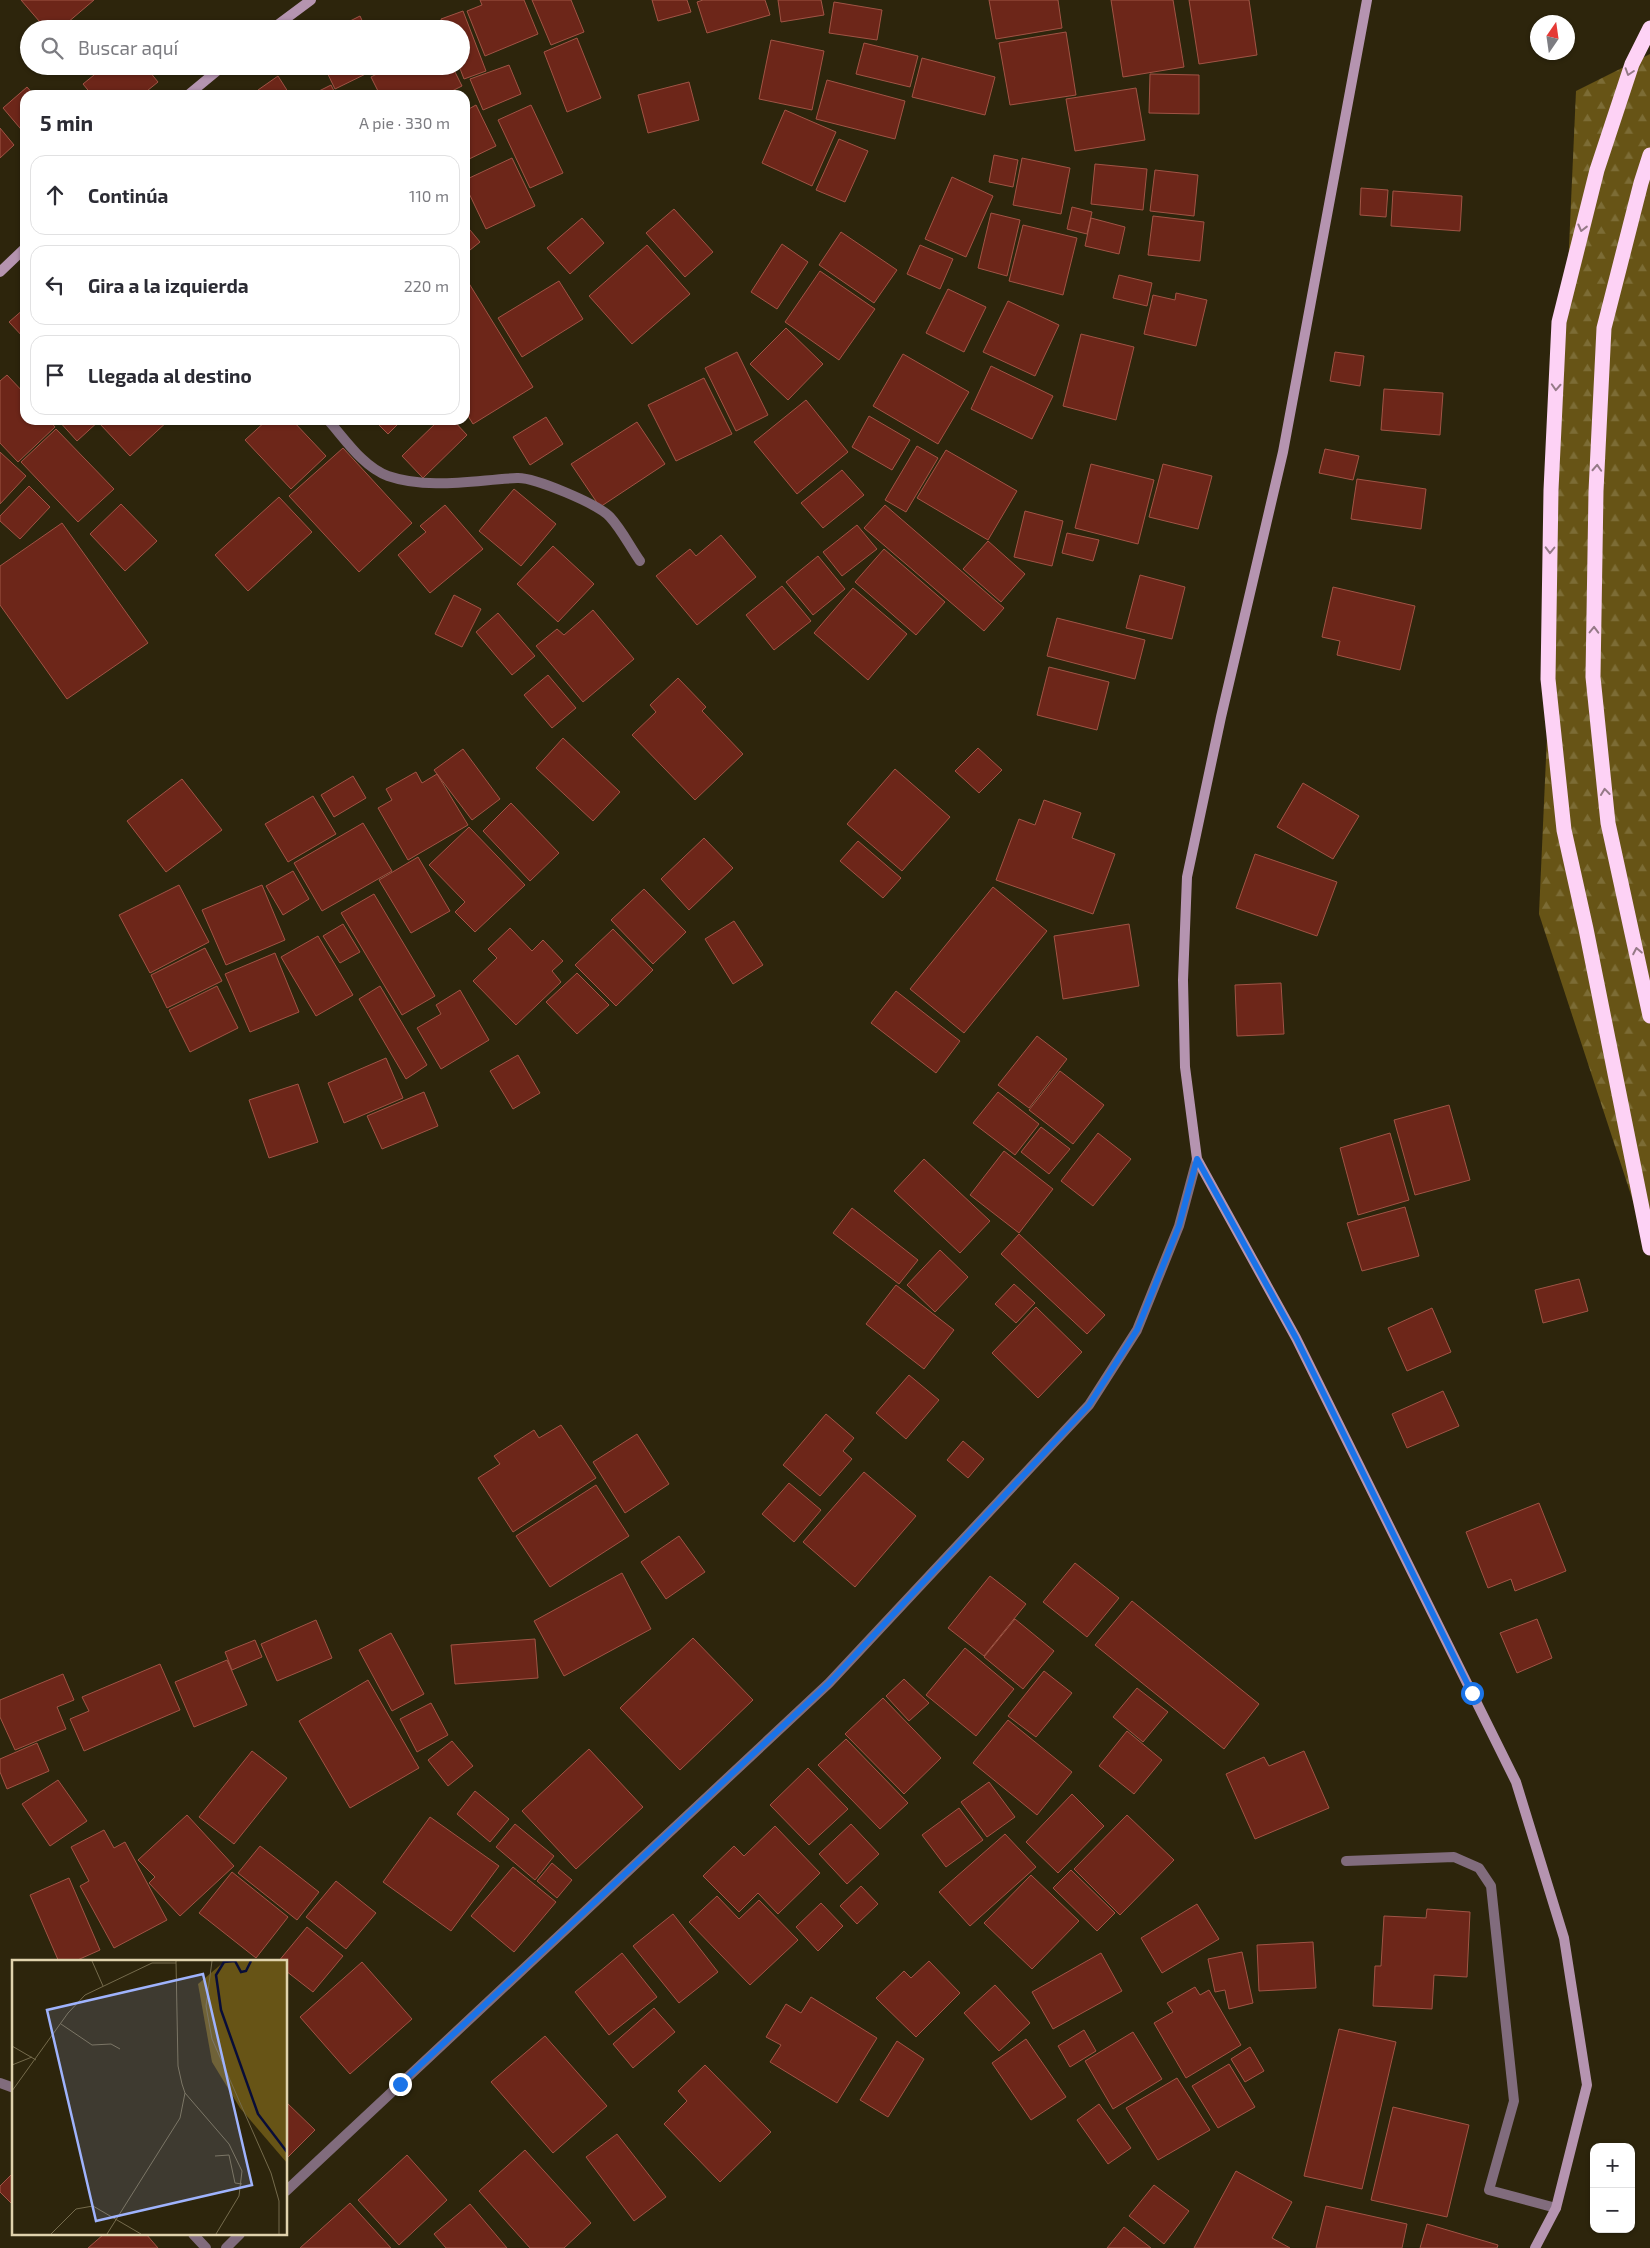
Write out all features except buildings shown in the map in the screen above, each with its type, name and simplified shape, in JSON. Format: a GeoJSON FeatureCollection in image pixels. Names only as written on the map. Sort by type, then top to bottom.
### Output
{"type":"FeatureCollection","features":[{"type":"Feature","properties":{"kind":"highway"},"geometry":{"type":"LineString","coordinates":[[1650,28],[1632,64],[1597,170],[1559,322],[1550,490],[1548,679],[1564,830],[1650,1248]]}},
{"type":"Feature","properties":{"kind":"highway"},"geometry":{"type":"LineString","coordinates":[[1650,155],[1641,182],[1604,328],[1596,491],[1593,677],[1608,823],[1650,1016]]}},
{"type":"Feature","properties":{"kind":"street"},"geometry":{"type":"LineString","coordinates":[[284,20],[311,0]]}},
{"type":"Feature","properties":{"kind":"street"},"geometry":{"type":"LineString","coordinates":[[1367,0],[1283,452],[1220,717],[1187,877],[1183,980],[1185,1067],[1197,1159],[1296,1338],[1516,1782],[1564,1938],[1586,2085],[1556,2208],[1535,2248]]}},
{"type":"Feature","properties":{"kind":"street"},"geometry":{"type":"LineString","coordinates":[[194,90],[212,75]]}},
{"type":"Feature","properties":{"kind":"street"},"geometry":{"type":"LineString","coordinates":[[0,272],[20,253]]}},
{"type":"Feature","properties":{"kind":"street"},"geometry":{"type":"LineString","coordinates":[[332,425],[370,467],[388,476],[418,482],[469,482],[519,478],[566,492],[609,516],[640,561]]}},
{"type":"Feature","properties":{"kind":"street"},"geometry":{"type":"LineString","coordinates":[[288,2189],[829,1683],[1089,1405],[1137,1330],[1179,1226],[1197,1159]]}},
{"type":"Feature","properties":{"kind":"street"},"geometry":{"type":"LineString","coordinates":[[1346,1861],[1454,1857],[1479,1868],[1491,1886],[1514,2101],[1489,2190],[1556,2208]]}},
{"type":"Feature","properties":{"kind":"street"},"geometry":{"type":"LineString","coordinates":[[0,2083],[12,2087]]}},
{"type":"Feature","properties":{"kind":"street"},"geometry":{"type":"LineString","coordinates":[[195,2236],[206,2248]]}},
{"type":"Feature","properties":{"kind":"street"},"geometry":{"type":"LineString","coordinates":[[226,2248],[238,2236]]}},
{"type":"Feature","properties":{"kind":"green space"},"geometry":{"type":"Polygon","coordinates":[[[1650,54],[1650,1253],[1539,914],[1576,91],[1650,54]]]}},
{"type":"Feature","properties":{"kind":"route"},"geometry":{"type":"LineString","coordinates":[[400,2084],[829,1683],[1089,1405],[1137,1330],[1179,1226],[1197,1159],[1296,1338],[1472,1693]]}}]}
